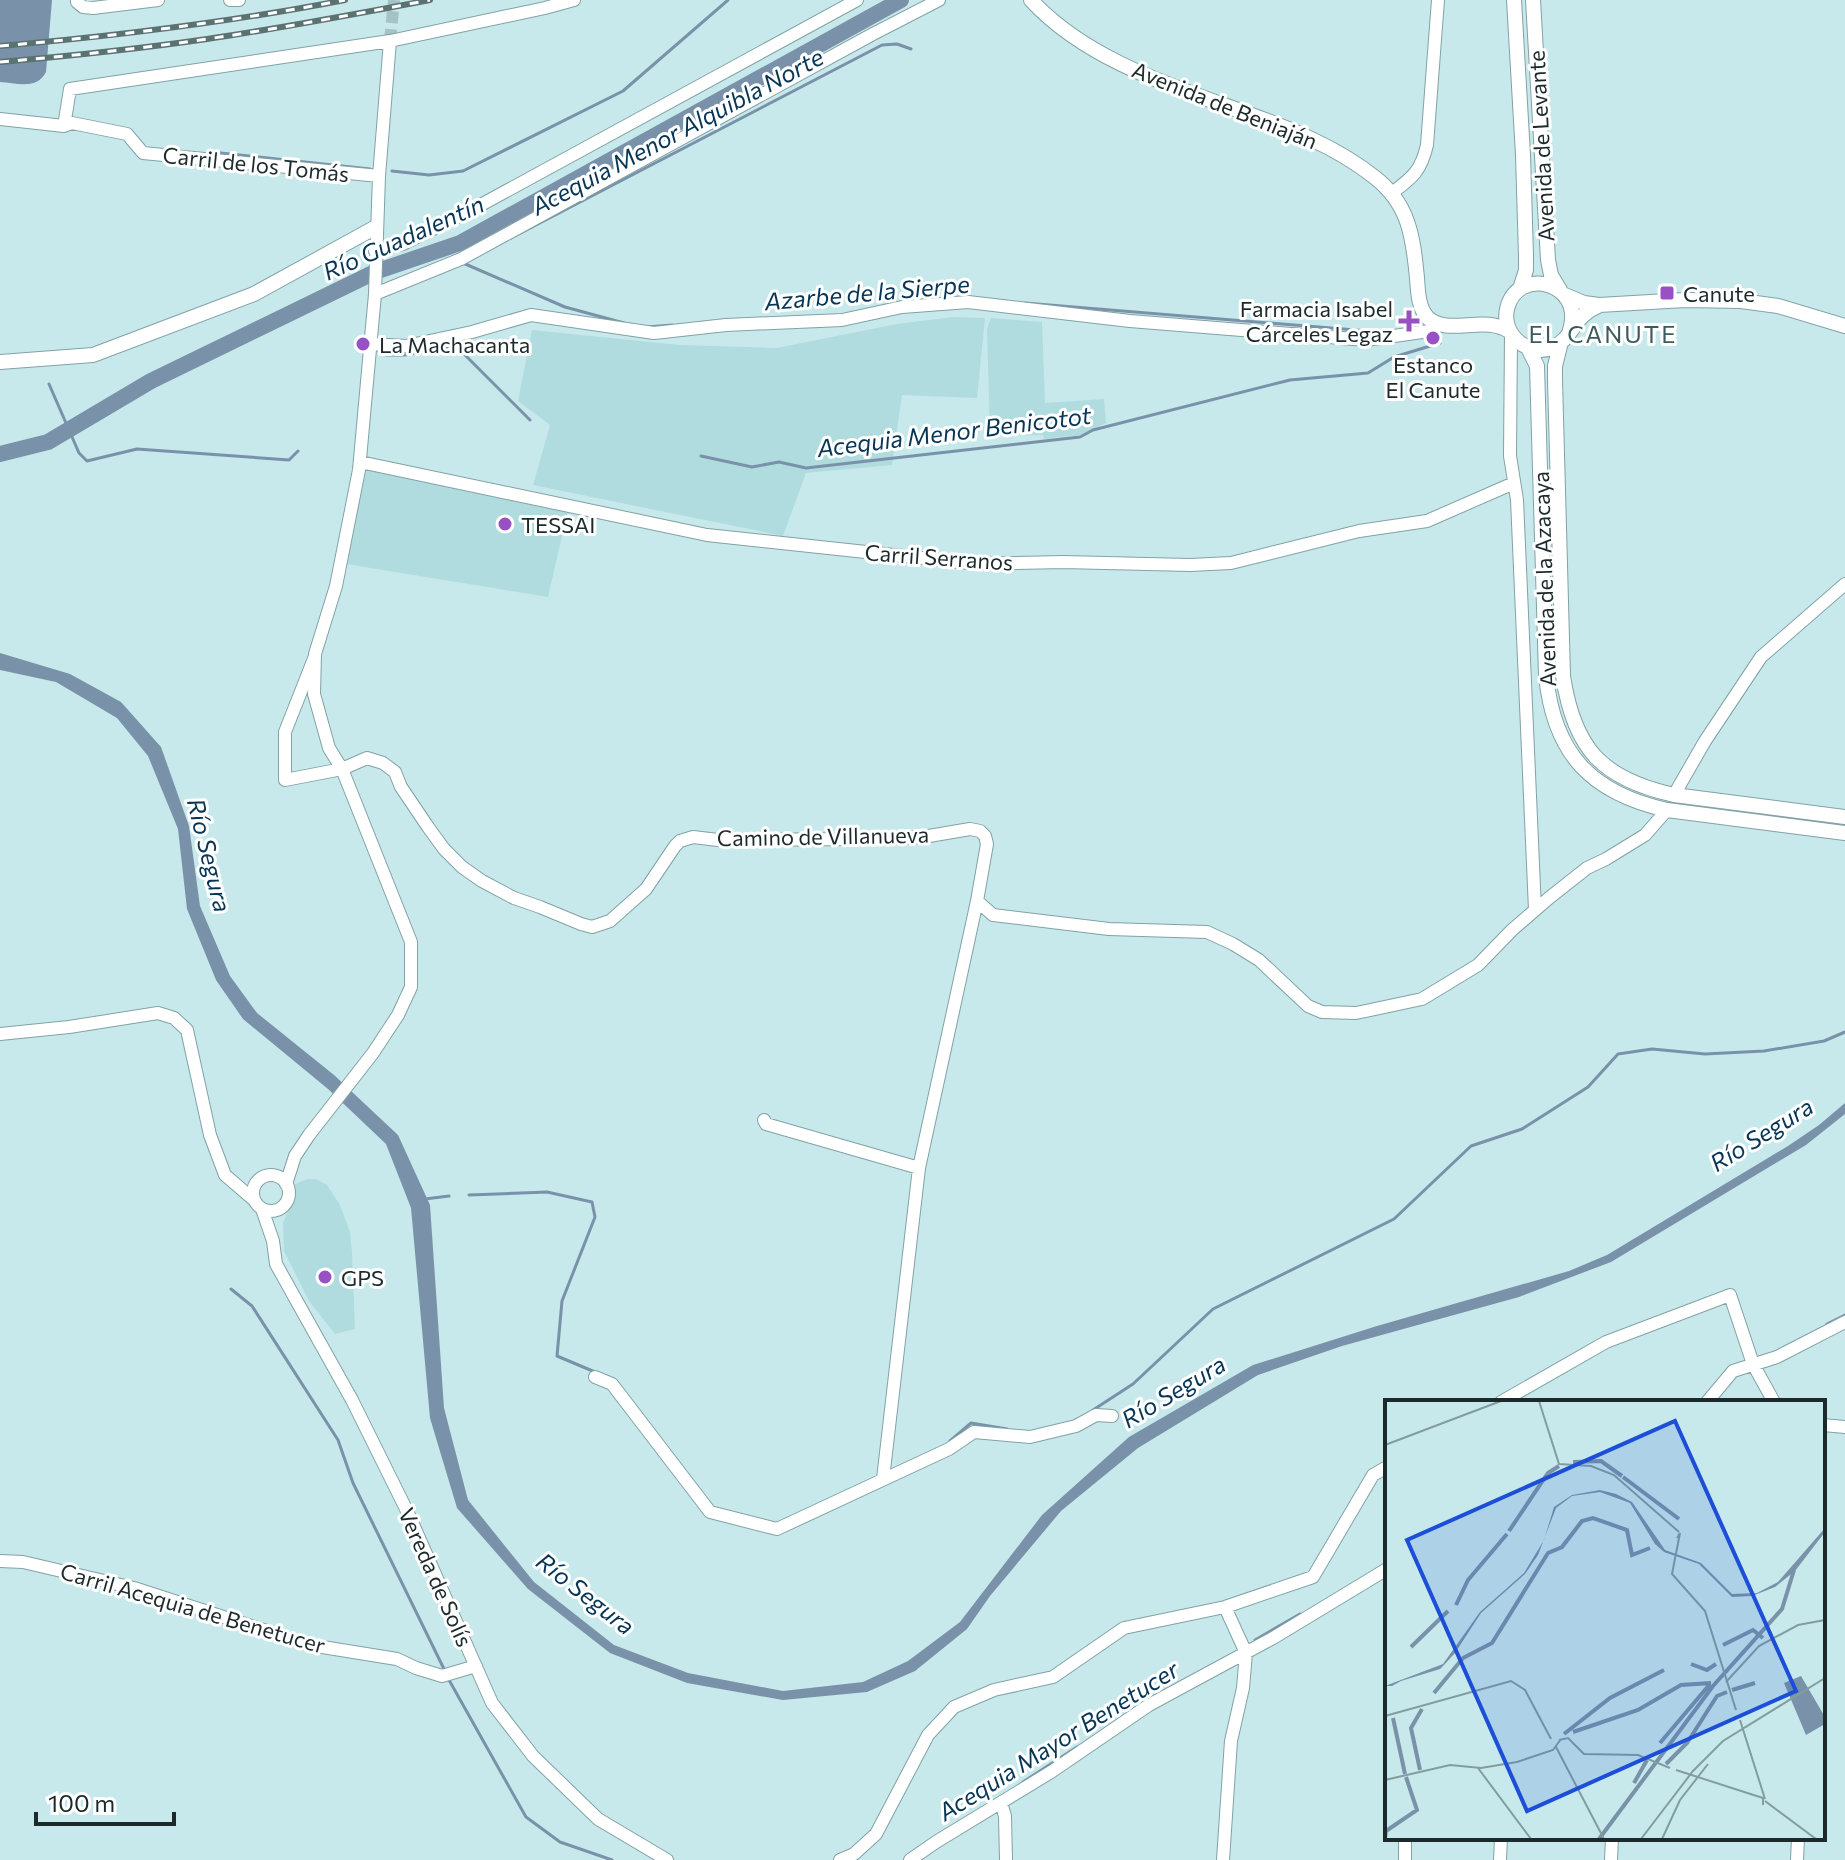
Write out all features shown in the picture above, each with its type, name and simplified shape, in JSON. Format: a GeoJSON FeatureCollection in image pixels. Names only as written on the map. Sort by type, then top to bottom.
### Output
{"type":"FeatureCollection","features":[{"type":"Feature","properties":{"kind":"main road","name":"Avenida de Beniaján"},"geometry":{"type":"LineString","coordinates":[[1031,0],[1061,28],[1126,66],[1180,90],[1312,139],[1361,167],[1398,201],[1410,230],[1421,307],[1427,317],[1439,324]]}},
{"type":"Feature","properties":{"kind":"main road","name":"Avenida de Levante"},"geometry":{"type":"LineString","coordinates":[[1514,0],[1526,256],[1526,270],[1520,289]]}},
{"type":"Feature","properties":{"kind":"main road","name":"Avenida de Levante"},"geometry":{"type":"LineString","coordinates":[[1533,0],[1548,260],[1551,275],[1562,293]]}},
{"type":"Feature","properties":{"kind":"main road"},"geometry":{"type":"LineString","coordinates":[[0,362],[93,355],[254,294],[376,227]]}},
{"type":"Feature","properties":{"kind":"main road"},"geometry":{"type":"LineString","coordinates":[[1471,324],[1496,314],[1520,289],[1540,283],[1584,303],[1741,301],[1778,306],[1845,326]]}},
{"type":"Feature","properties":{"kind":"main road"},"geometry":{"type":"LineString","coordinates":[[1562,293],[1572,308],[1572,323],[1566,336]]}},
{"type":"Feature","properties":{"kind":"main road"},"geometry":{"type":"LineString","coordinates":[[1509,302],[1506,317],[1515,340],[1528,348],[1546,349],[1566,336],[1584,313],[1599,305]]}},
{"type":"Feature","properties":{"kind":"main road"},"geometry":{"type":"LineString","coordinates":[[1439,324],[1497,325],[1510,332]]}},
{"type":"Feature","properties":{"kind":"main road","name":"Avenida de la Azacaya"},"geometry":{"type":"LineString","coordinates":[[1566,336],[1555,366],[1563,676],[1566,698],[1578,734],[1602,764],[1633,784],[1674,795],[1845,817]]}},
{"type":"Feature","properties":{"kind":"main road","name":"Avenida de la Azacaya"},"geometry":{"type":"LineString","coordinates":[[1528,348],[1537,366],[1546,676],[1553,719],[1575,760],[1608,789],[1626,798],[1667,810],[1845,833]]}},
{"type":"Feature","properties":{"kind":"street"},"geometry":{"type":"LineString","coordinates":[[77,0],[83,7],[93,8],[158,0]]}},
{"type":"Feature","properties":{"kind":"street"},"geometry":{"type":"LineString","coordinates":[[230,0],[239,0]]}},
{"type":"Feature","properties":{"kind":"street"},"geometry":{"type":"LineString","coordinates":[[64,126],[70,89],[390,41],[574,0]]}},
{"type":"Feature","properties":{"kind":"street"},"geometry":{"type":"LineString","coordinates":[[375,251],[403,244],[477,207],[857,0]]}},
{"type":"Feature","properties":{"kind":"street"},"geometry":{"type":"LineString","coordinates":[[375,294],[461,259],[939,0]]}},
{"type":"Feature","properties":{"kind":"street"},"geometry":{"type":"LineString","coordinates":[[1392,193],[1409,180],[1423,161],[1427,145],[1438,0]]}},
{"type":"Feature","properties":{"kind":"street"},"geometry":{"type":"LineString","coordinates":[[342,769],[285,780],[285,732],[315,656],[336,586],[360,462],[375,294],[379,176],[390,41]]}},
{"type":"Feature","properties":{"kind":"street","name":"Carril de los Tomás"},"geometry":{"type":"LineString","coordinates":[[0,119],[64,126],[72,123],[127,134],[143,153],[379,176]]}},
{"type":"Feature","properties":{"kind":"street"},"geometry":{"type":"LineString","coordinates":[[370,344],[406,346],[531,315],[654,333],[726,325],[842,320],[902,307],[968,302],[1130,321],[1366,340],[1429,331],[1439,324]]}},
{"type":"Feature","properties":{"kind":"street"},"geometry":{"type":"LineString","coordinates":[[1510,332],[1510,456],[1517,500],[1535,910]]}},
{"type":"Feature","properties":{"kind":"street","name":"Carril Serranos"},"geometry":{"type":"LineString","coordinates":[[360,462],[707,535],[978,564],[1231,563],[1359,531],[1427,521],[1514,483]]}},
{"type":"Feature","properties":{"kind":"street"},"geometry":{"type":"LineString","coordinates":[[1674,795],[1705,741],[1761,657],[1845,584]]}},
{"type":"Feature","properties":{"kind":"street"},"geometry":{"type":"LineString","coordinates":[[258,1205],[253,1189],[255,1183],[295,1156],[373,1053],[398,1015],[411,987],[411,942],[342,769],[329,748],[314,694],[315,656]]}},
{"type":"Feature","properties":{"kind":"street","name":"Camino de Villanueva"},"geometry":{"type":"LineString","coordinates":[[342,769],[367,758],[383,763],[395,772],[401,787],[428,827],[462,867],[514,898],[592,927],[610,921],[646,889],[680,841],[693,837],[718,840],[860,839],[923,837],[970,829],[980,831],[987,844],[977,901]]}},
{"type":"Feature","properties":{"kind":"street"},"geometry":{"type":"LineString","coordinates":[[883,1479],[919,1168],[977,901],[993,915],[1109,929],[1207,932],[1259,960],[1308,1006],[1322,1012],[1356,1013],[1422,999],[1478,965],[1535,910],[1587,868],[1645,835],[1667,810]]}},
{"type":"Feature","properties":{"kind":"street"},"geometry":{"type":"LineString","coordinates":[[0,1034],[158,1013],[174,1018],[187,1030],[210,1135],[225,1175],[267,1212],[279,1210],[289,1197],[282,1179],[271,1175]]}},
{"type":"Feature","properties":{"kind":"street"},"geometry":{"type":"LineString","coordinates":[[764,1120],[766,1124],[919,1168]]}},
{"type":"Feature","properties":{"kind":"street"},"geometry":{"type":"LineString","coordinates":[[286,1184],[295,1156]]}},
{"type":"Feature","properties":{"kind":"street"},"geometry":{"type":"LineString","coordinates":[[225,1175],[255,1183]]}},
{"type":"Feature","properties":{"kind":"street","name":"Vereda de Solís"},"geometry":{"type":"LineString","coordinates":[[258,1205],[273,1241],[276,1264],[387,1470],[492,1703],[533,1756],[598,1819],[667,1860]]}},
{"type":"Feature","properties":{"kind":"street","name":"Vereda de Solís"},"geometry":{"type":"LineString","coordinates":[[273,1241],[279,1210]]}},
{"type":"Feature","properties":{"kind":"street"},"geometry":{"type":"LineString","coordinates":[[1504,1400],[1606,1342],[1730,1295],[1753,1364],[1773,1400]]}},
{"type":"Feature","properties":{"kind":"street"},"geometry":{"type":"LineString","coordinates":[[1709,1400],[1733,1371],[1777,1357],[1845,1322]]}},
{"type":"Feature","properties":{"kind":"street"},"geometry":{"type":"LineString","coordinates":[[595,1377],[612,1384],[710,1512],[777,1529],[949,1449],[974,1432],[1030,1437],[1076,1426],[1096,1415],[1112,1416]]}},
{"type":"Feature","properties":{"kind":"street"},"geometry":{"type":"LineString","coordinates":[[1825,1425],[1845,1427]]}},
{"type":"Feature","properties":{"kind":"street"},"geometry":{"type":"LineString","coordinates":[[840,1860],[854,1854],[876,1834],[928,1735],[954,1707],[994,1690],[1053,1677],[1124,1628],[1225,1607],[1313,1577],[1373,1475],[1385,1468]]}},
{"type":"Feature","properties":{"kind":"street","name":"Carril Acequia de Benetucer"},"geometry":{"type":"LineString","coordinates":[[0,1561],[23,1562],[134,1588],[310,1645],[397,1659],[442,1676],[476,1666]]}},
{"type":"Feature","properties":{"kind":"street"},"geometry":{"type":"LineString","coordinates":[[910,1860],[1051,1772],[1149,1705],[1246,1653],[1385,1570]]}},
{"type":"Feature","properties":{"kind":"street"},"geometry":{"type":"LineString","coordinates":[[1223,1860],[1231,1741],[1243,1688],[1246,1653],[1225,1607]]}},
{"type":"Feature","properties":{"kind":"street"},"geometry":{"type":"LineString","coordinates":[[1001,1803],[1005,1816],[1006,1860]]}},
{"type":"Feature","properties":{"kind":"street"},"geometry":{"type":"LineString","coordinates":[[1500,1860],[1501,1840]]}},
{"type":"Feature","properties":{"kind":"street"},"geometry":{"type":"LineString","coordinates":[[1611,1860],[1612,1840]]}},
{"type":"Feature","properties":{"kind":"street"},"geometry":{"type":"LineString","coordinates":[[1797,1860],[1798,1840]]}},
{"type":"Feature","properties":{"kind":"shaded area"},"geometry":{"type":"Polygon","coordinates":[[[0,0],[52,0],[46,72],[37,81],[26,84],[0,82],[0,0]]]}},
{"type":"Feature","properties":{"kind":"shaded area"},"geometry":{"type":"Polygon","coordinates":[[[953,317],[985,318],[977,398],[902,395],[892,465],[806,473],[783,536],[533,485],[550,425],[518,401],[532,330],[680,345],[777,348],[897,324],[953,317]]]}},
{"type":"Feature","properties":{"kind":"shaded area"},"geometry":{"type":"Polygon","coordinates":[[[991,318],[1042,322],[1045,403],[1104,399],[1106,423],[1080,435],[1044,439],[1043,435],[990,436],[987,329],[991,318]]]}},
{"type":"Feature","properties":{"kind":"shaded area"},"geometry":{"type":"Polygon","coordinates":[[[360,462],[569,506],[548,597],[340,563],[360,462]]]}},
{"type":"Feature","properties":{"kind":"shaded area"},"geometry":{"type":"Polygon","coordinates":[[[0,653],[70,674],[121,702],[161,747],[189,826],[200,906],[230,976],[257,1013],[334,1075],[398,1135],[430,1205],[444,1408],[468,1500],[534,1582],[614,1645],[688,1673],[783,1691],[863,1682],[908,1661],[960,1622],[1042,1515],[1129,1437],[1253,1365],[1569,1271],[1607,1255],[1788,1146],[1845,1103],[1845,1114],[1806,1145],[1611,1262],[1519,1297],[1342,1346],[1258,1375],[1138,1448],[1061,1511],[990,1596],[967,1629],[915,1671],[867,1692],[783,1700],[687,1683],[610,1653],[528,1589],[457,1508],[430,1418],[411,1208],[386,1144],[328,1089],[243,1019],[216,980],[187,909],[178,829],[148,756],[117,718],[56,682],[0,670],[0,653]]]}},
{"type":"Feature","properties":{"kind":"shaded area","name":"GPS"},"geometry":{"type":"Polygon","coordinates":[[[316,1179],[327,1185],[340,1205],[350,1232],[355,1329],[335,1334],[309,1301],[284,1251],[283,1223],[294,1197],[295,1184],[316,1179]]]}},
{"type":"Feature","properties":{"kind":"waterway"},"geometry":{"type":"LineString","coordinates":[[392,171],[429,175],[463,171],[623,91],[728,0]]}},
{"type":"Feature","properties":{"kind":"waterway","name":"Río Guadalentín"},"geometry":{"type":"LineString","coordinates":[[0,454],[48,442],[151,381],[375,272],[460,243],[901,0]]}},
{"type":"Feature","properties":{"kind":"waterway","name":"Acequia Menor Alquibla Norte"},"geometry":{"type":"LineString","coordinates":[[511,238],[882,45],[897,44],[911,49]]}},
{"type":"Feature","properties":{"kind":"waterway"},"geometry":{"type":"LineString","coordinates":[[211,152],[370,169]]}},
{"type":"Feature","properties":{"kind":"waterway","name":"Azarbe de la Sierpe"},"geometry":{"type":"LineString","coordinates":[[463,263],[565,307],[624,323]]}},
{"type":"Feature","properties":{"kind":"waterway","name":"Azarbe de la Sierpe"},"geometry":{"type":"LineString","coordinates":[[1025,303],[1380,332]]}},
{"type":"Feature","properties":{"kind":"waterway","name":"Azarbe de la Sierpe"},"geometry":{"type":"LineString","coordinates":[[647,327],[672,325]]}},
{"type":"Feature","properties":{"kind":"waterway","name":"Acequia Menor Benicotot"},"geometry":{"type":"LineString","coordinates":[[701,456],[752,467],[779,462],[806,468],[1080,437],[1093,430],[1290,380],[1368,373],[1394,357],[1440,343]]}},
{"type":"Feature","properties":{"kind":"waterway","name":"Acequia Menor Benicotot"},"geometry":{"type":"LineString","coordinates":[[386,355],[457,347],[530,420]]}},
{"type":"Feature","properties":{"kind":"waterway","name":"Acequia Menor Benicotot"},"geometry":{"type":"LineString","coordinates":[[49,384],[79,453],[87,461],[137,449],[289,460],[298,451]]}},
{"type":"Feature","properties":{"kind":"waterway","name":"Río Segura"},"geometry":{"type":"LineString","coordinates":[[1093,1410],[1133,1384],[1213,1309],[1394,1219],[1471,1146],[1522,1129],[1588,1087],[1618,1054],[1652,1049],[1705,1054],[1764,1051],[1824,1041],[1845,1032]]}},
{"type":"Feature","properties":{"kind":"waterway"},"geometry":{"type":"LineString","coordinates":[[469,1195],[547,1192],[592,1202],[595,1217],[562,1301],[557,1356],[595,1372]]}},
{"type":"Feature","properties":{"kind":"waterway"},"geometry":{"type":"LineString","coordinates":[[425,1199],[449,1196]]}},
{"type":"Feature","properties":{"kind":"waterway","name":"Acequia Mayor Benetucer"},"geometry":{"type":"LineString","coordinates":[[231,1289],[252,1306],[338,1440],[353,1483],[444,1669]]}},
{"type":"Feature","properties":{"kind":"waterway","name":"Acequia Mayor Benetucer"},"geometry":{"type":"LineString","coordinates":[[1827,1324],[1845,1315]]}},
{"type":"Feature","properties":{"kind":"waterway"},"geometry":{"type":"LineString","coordinates":[[950,1441],[971,1423],[1007,1429]]}},
{"type":"Feature","properties":{"kind":"waterway","name":"Acequia Mayor Benetucer"},"geometry":{"type":"LineString","coordinates":[[1255,1640],[1300,1614]]}},
{"type":"Feature","properties":{"kind":"waterway","name":"Acequia Mayor Benetucer"},"geometry":{"type":"LineString","coordinates":[[449,1680],[526,1817],[560,1842],[612,1860]]}},
{"type":"Feature","properties":{"kind":"waterway","name":"Acequia Mayor Benetucer"},"geometry":{"type":"LineString","coordinates":[[1023,1782],[1077,1747]]}},
{"type":"Feature","properties":{"kind":"tunnel"},"geometry":{"type":"LineString","coordinates":[[390,41],[394,0]]}},
{"type":"Feature","properties":{"kind":"railway"},"geometry":{"type":"LineString","coordinates":[[0,46],[173,28],[345,0]]}},
{"type":"Feature","properties":{"kind":"railway"},"geometry":{"type":"LineString","coordinates":[[0,62],[207,39],[430,0]]}},
{"type":"Feature","properties":{"kind":"place","name":"Canute"},"geometry":{"type":"Point","coordinates":[1667,293]}},
{"type":"Feature","properties":{"kind":"place","name":"Farmacia Isabel Cárceles Legaz"},"geometry":{"type":"Point","coordinates":[1409,321]}},
{"type":"Feature","properties":{"kind":"place","name":"Estanco El Canute"},"geometry":{"type":"Point","coordinates":[1433,338]}},
{"type":"Feature","properties":{"kind":"place","name":"La Machacanta"},"geometry":{"type":"Point","coordinates":[363,344]}},
{"type":"Feature","properties":{"kind":"place","name":"TESSAI"},"geometry":{"type":"Point","coordinates":[505,524]}},
{"type":"Feature","properties":{"kind":"place","name":"GPS"},"geometry":{"type":"Point","coordinates":[325,1277]}},
{"type":"Feature","properties":{"kind":"district","name":"EL CANUTE"},"geometry":{"type":"Point","coordinates":[1603,333]}}]}
